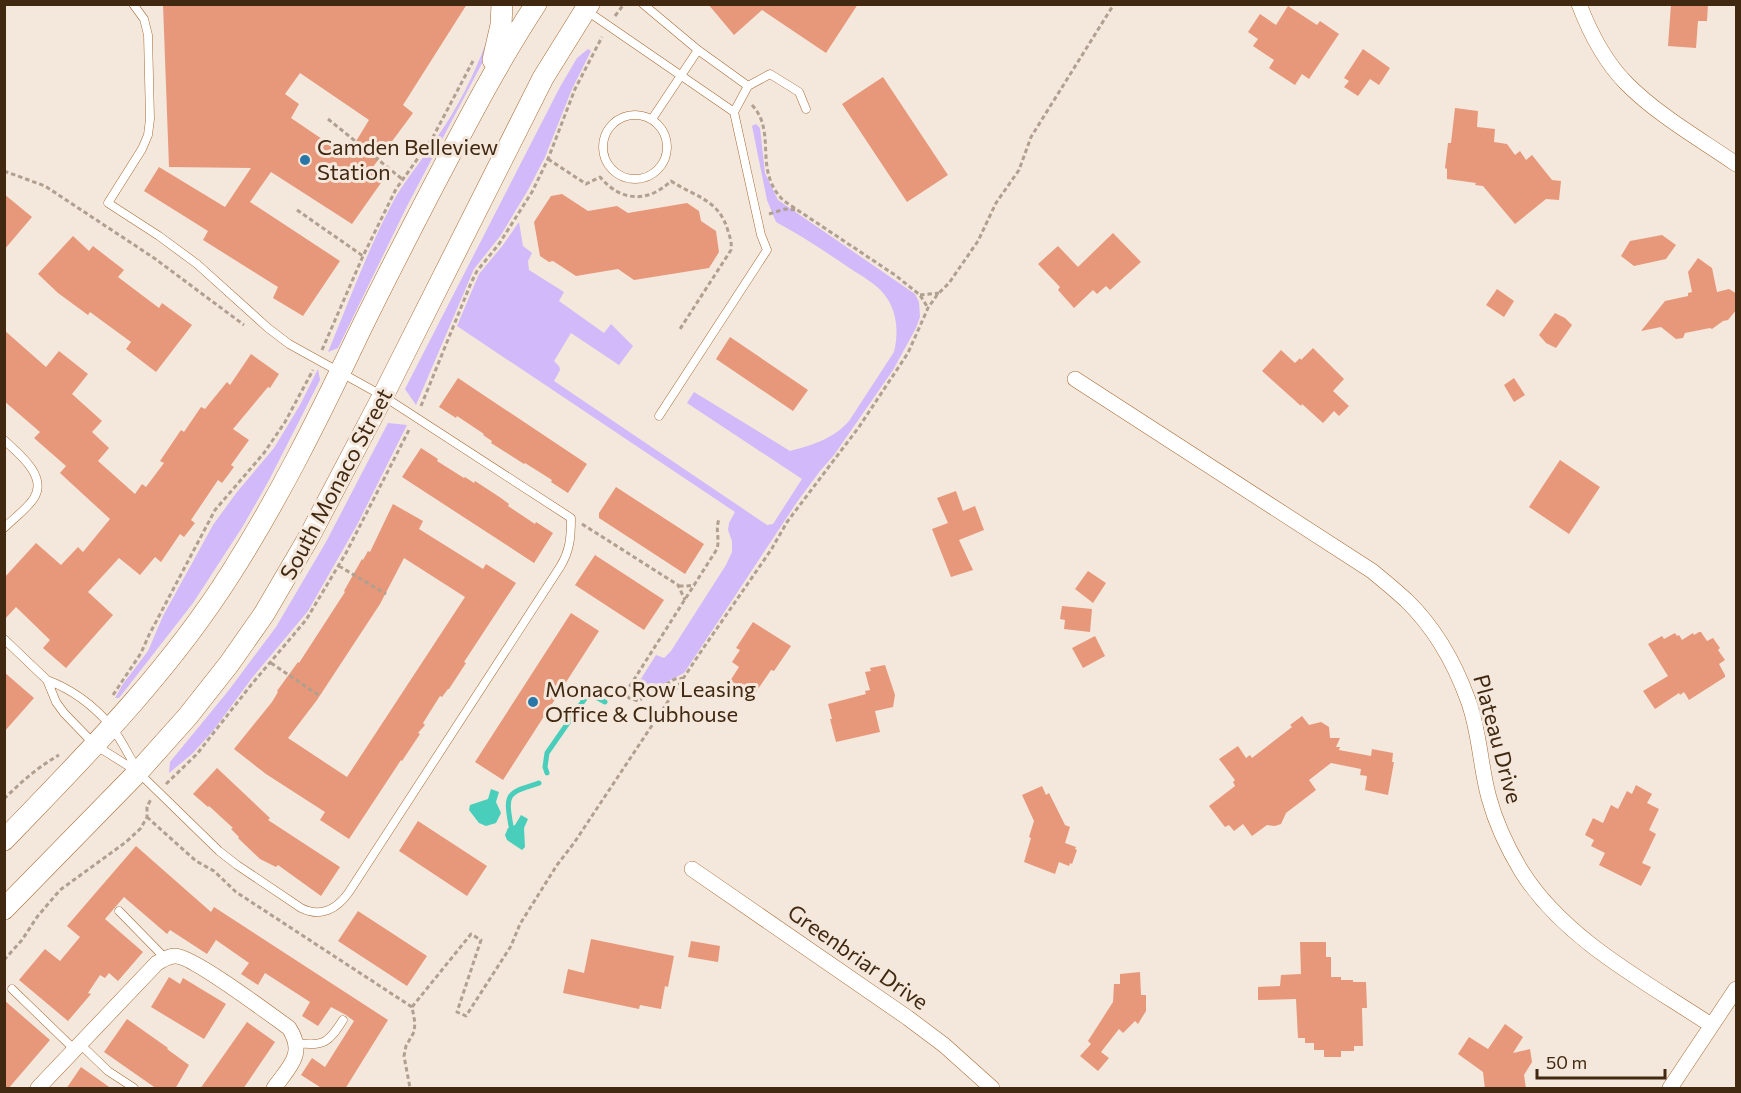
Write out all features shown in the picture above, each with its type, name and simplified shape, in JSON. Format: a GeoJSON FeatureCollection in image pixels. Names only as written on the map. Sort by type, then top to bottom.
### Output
{"type":"FeatureCollection","features":[{"type":"Feature","properties":{"kind":"main road"},"geometry":{"type":"LineString","coordinates":[[484,89],[498,45],[502,4]]}},
{"type":"Feature","properties":{"kind":"main road"},"geometry":{"type":"LineString","coordinates":[[4,840],[95,745],[105,721],[145,689],[183,642],[231,574],[273,502],[341,373],[397,257],[484,89],[536,4]]}},
{"type":"Feature","properties":{"kind":"main road","name":"South Monaco Street"},"geometry":{"type":"LineString","coordinates":[[4,909],[138,772],[188,716],[264,614],[309,537],[383,396],[543,78],[584,6]]}},
{"type":"Feature","properties":{"kind":"street"},"geometry":{"type":"LineString","coordinates":[[1579,4],[1601,51],[1627,84],[1650,105],[1737,164]]}},
{"type":"Feature","properties":{"kind":"street","name":"Plateau Drive"},"geometry":{"type":"LineString","coordinates":[[1075,379],[1372,570],[1407,601],[1430,630],[1456,670],[1472,711],[1488,796],[1502,834],[1522,872],[1540,897],[1588,944],[1711,1025]]}},
{"type":"Feature","properties":{"kind":"street","name":"Greenbriar Drive"},"geometry":{"type":"LineString","coordinates":[[692,869],[908,1018],[944,1045],[992,1089]]}},
{"type":"Feature","properties":{"kind":"street"},"geometry":{"type":"LineString","coordinates":[[38,1089],[157,963],[165,958],[176,956],[195,963],[289,1028],[297,1043],[297,1052],[274,1089]]}},
{"type":"Feature","properties":{"kind":"street"},"geometry":{"type":"LineString","coordinates":[[1670,1089],[1737,989]]}},
{"type":"Feature","properties":{"kind":"lane"},"geometry":{"type":"LineString","coordinates":[[4,639],[46,680],[64,713],[95,745],[138,772],[219,851],[248,873],[306,910],[321,913],[332,909],[349,892],[560,567],[567,556],[570,545],[571,518],[383,396],[289,344],[177,249],[108,203],[142,149],[148,135],[150,119],[148,35],[144,19],[133,4]]}},
{"type":"Feature","properties":{"kind":"lane"},"geometry":{"type":"LineString","coordinates":[[643,4],[698,50],[748,86]]}},
{"type":"Feature","properties":{"kind":"lane"},"geometry":{"type":"LineString","coordinates":[[584,6],[734,112]]}},
{"type":"Feature","properties":{"kind":"lane"},"geometry":{"type":"LineString","coordinates":[[652,119],[698,50]]}},
{"type":"Feature","properties":{"kind":"lane"},"geometry":{"type":"LineString","coordinates":[[659,416],[767,250],[761,236],[734,112],[748,86],[770,75],[799,92],[806,109]]}},
{"type":"Feature","properties":{"kind":"lane"},"geometry":{"type":"LineString","coordinates":[[637,114],[652,119],[660,125],[666,136],[668,150],[665,160],[652,175],[641,179],[630,179],[618,174],[605,160],[603,148],[607,130],[619,118],[626,116],[637,114]]}},
{"type":"Feature","properties":{"kind":"lane"},"geometry":{"type":"LineString","coordinates":[[4,440],[33,467],[37,489],[34,498],[4,528]]}},
{"type":"Feature","properties":{"kind":"lane"},"geometry":{"type":"LineString","coordinates":[[46,680],[74,693],[105,721],[138,772]]}},
{"type":"Feature","properties":{"kind":"lane"},"geometry":{"type":"LineString","coordinates":[[119,911],[165,958]]}},
{"type":"Feature","properties":{"kind":"lane"},"geometry":{"type":"LineString","coordinates":[[12,989],[78,1047],[134,1089]]}},
{"type":"Feature","properties":{"kind":"lane"},"geometry":{"type":"LineString","coordinates":[[297,1043],[316,1046],[326,1042],[333,1036],[343,1020]]}},
{"type":"Feature","properties":{"kind":"path"},"geometry":{"type":"LineString","coordinates":[[412,1007],[471,934],[481,940],[457,1012],[466,1016],[511,946],[520,924],[557,865],[771,550],[787,522],[859,427],[908,353],[928,308],[949,283],[978,241],[996,203],[1019,170],[1031,137],[1114,4]]}},
{"type":"Feature","properties":{"kind":"path"},"geometry":{"type":"LineString","coordinates":[[105,721],[214,510],[269,445],[298,399],[396,189],[434,137],[475,56]]}},
{"type":"Feature","properties":{"kind":"path"},"geometry":{"type":"LineString","coordinates":[[743,94],[758,111],[763,126],[769,180],[775,192],[784,201],[895,275],[920,295],[928,308]]}},
{"type":"Feature","properties":{"kind":"path"},"geometry":{"type":"LineString","coordinates":[[328,119],[402,179]]}},
{"type":"Feature","properties":{"kind":"path"},"geometry":{"type":"LineString","coordinates":[[548,159],[586,184],[600,177],[618,193],[633,197],[656,192],[671,181],[711,203],[720,213],[726,224],[732,244],[731,249],[680,329]]}},
{"type":"Feature","properties":{"kind":"path"},"geometry":{"type":"LineString","coordinates":[[4,171],[45,186],[154,258],[248,328]]}},
{"type":"Feature","properties":{"kind":"path"},"geometry":{"type":"LineString","coordinates":[[757,218],[785,209],[799,211]]}},
{"type":"Feature","properties":{"kind":"path"},"geometry":{"type":"LineString","coordinates":[[297,210],[363,256]]}},
{"type":"Feature","properties":{"kind":"path"},"geometry":{"type":"LineString","coordinates":[[920,295],[939,293]]}},
{"type":"Feature","properties":{"kind":"path"},"geometry":{"type":"LineString","coordinates":[[571,518],[678,585],[695,585]]}},
{"type":"Feature","properties":{"kind":"path"},"geometry":{"type":"LineString","coordinates":[[684,678],[675,679],[639,701],[626,695],[717,549],[719,541],[716,527],[719,519]]}},
{"type":"Feature","properties":{"kind":"path"},"geometry":{"type":"LineString","coordinates":[[339,566],[386,594]]}},
{"type":"Feature","properties":{"kind":"path"},"geometry":{"type":"LineString","coordinates":[[678,585],[685,600]]}},
{"type":"Feature","properties":{"kind":"path"},"geometry":{"type":"LineString","coordinates":[[271,663],[320,696]]}},
{"type":"Feature","properties":{"kind":"path"},"geometry":{"type":"LineString","coordinates":[[4,799],[37,769],[59,755]]}},
{"type":"Feature","properties":{"kind":"path"},"geometry":{"type":"LineString","coordinates":[[147,817],[196,861],[214,871],[236,892],[412,1007],[414,1032],[406,1046],[404,1056],[410,1089]]}},
{"type":"Feature","properties":{"kind":"shaded area"},"geometry":{"type":"Polygon","coordinates":[[[486,43],[489,50],[407,206],[338,348],[328,352],[367,256],[394,200],[452,114],[471,79],[486,43]]]}},
{"type":"Feature","properties":{"kind":"shaded area"},"geometry":{"type":"Polygon","coordinates":[[[588,49],[591,51],[572,89],[545,157],[501,235],[474,269],[416,405],[405,389],[560,87],[577,58],[588,49]]]}},
{"type":"Feature","properties":{"kind":"shaded area"},"geometry":{"type":"Polygon","coordinates":[[[756,124],[760,128],[765,173],[778,200],[915,294],[919,302],[920,317],[893,370],[834,455],[797,502],[684,673],[636,698],[632,693],[656,655],[664,658],[671,651],[726,565],[732,552],[729,523],[735,512],[457,326],[479,274],[519,222],[523,246],[532,253],[528,261],[529,270],[564,292],[559,301],[604,333],[611,324],[633,346],[619,365],[571,333],[554,361],[560,370],[554,381],[767,525],[773,524],[802,479],[687,403],[694,392],[790,451],[815,444],[829,437],[849,421],[894,352],[896,329],[892,307],[877,287],[814,244],[776,222],[767,200],[752,126],[756,124]]]}},
{"type":"Feature","properties":{"kind":"shaded area"},"geometry":{"type":"Polygon","coordinates":[[[318,369],[320,380],[243,526],[193,603],[119,698],[115,698],[148,651],[163,616],[213,525],[274,448],[318,369]]]}},
{"type":"Feature","properties":{"kind":"shaded area"},"geometry":{"type":"Polygon","coordinates":[[[388,423],[407,425],[357,525],[308,611],[252,678],[212,732],[192,754],[169,773],[170,762],[229,690],[276,627],[326,542],[388,423]]]}},
{"type":"Feature","properties":{"kind":"water"},"geometry":{"type":"Polygon","coordinates":[[[491,789],[499,792],[496,802],[501,813],[496,823],[486,826],[479,823],[469,810],[470,805],[488,799],[491,789]]]}},
{"type":"Feature","properties":{"kind":"water"},"geometry":{"type":"Polygon","coordinates":[[[521,815],[528,819],[524,828],[525,847],[522,850],[507,840],[505,835],[508,828],[515,825],[521,815]]]}},
{"type":"Feature","properties":{"kind":"building","name":"Camden Belleview Station"},"geometry":{"type":"Polygon","coordinates":[[[163,4],[467,4],[403,105],[413,113],[370,171],[383,180],[352,224],[271,172],[250,202],[340,261],[303,316],[273,298],[278,287],[203,240],[208,231],[144,191],[159,167],[225,207],[251,168],[169,167],[163,4]],[[300,73],[285,94],[299,104],[291,118],[347,156],[369,120],[300,73]]]}},
{"type":"Feature","properties":{"kind":"building"},"geometry":{"type":"Polygon","coordinates":[[[708,4],[858,4],[826,53],[762,10],[734,35],[708,4]]]}},
{"type":"Feature","properties":{"kind":"building"},"geometry":{"type":"Polygon","coordinates":[[[1671,4],[1708,4],[1707,21],[1698,21],[1696,48],[1668,46],[1671,4]]]}},
{"type":"Feature","properties":{"kind":"building"},"geometry":{"type":"Polygon","coordinates":[[[1288,6],[1317,25],[1320,21],[1339,34],[1309,79],[1302,74],[1295,85],[1269,68],[1274,60],[1253,46],[1258,39],[1248,32],[1260,14],[1276,25],[1288,6]]]}},
{"type":"Feature","properties":{"kind":"building"},"geometry":{"type":"Polygon","coordinates":[[[1363,49],[1390,68],[1379,85],[1370,79],[1358,96],[1344,87],[1349,81],[1344,78],[1363,49]]]}},
{"type":"Feature","properties":{"kind":"building"},"geometry":{"type":"Polygon","coordinates":[[[883,77],[948,175],[907,202],[842,104],[883,77]]]}},
{"type":"Feature","properties":{"kind":"building"},"geometry":{"type":"Polygon","coordinates":[[[1455,108],[1478,111],[1477,127],[1495,129],[1494,142],[1507,144],[1515,155],[1520,151],[1526,160],[1532,155],[1552,180],[1561,181],[1559,200],[1546,199],[1515,224],[1483,186],[1447,179],[1445,168],[1448,143],[1451,143],[1455,108]]]}},
{"type":"Feature","properties":{"kind":"building"},"geometry":{"type":"Polygon","coordinates":[[[4,194],[32,217],[4,250],[4,194]]]}},
{"type":"Feature","properties":{"kind":"building"},"geometry":{"type":"Polygon","coordinates":[[[562,194],[588,211],[617,206],[628,213],[687,203],[699,211],[701,221],[716,231],[719,252],[709,268],[634,280],[618,269],[576,276],[553,261],[549,262],[540,256],[534,222],[551,196],[562,194]]]}},
{"type":"Feature","properties":{"kind":"building"},"geometry":{"type":"Polygon","coordinates":[[[1113,233],[1141,262],[1110,290],[1106,286],[1097,294],[1093,290],[1074,308],[1058,290],[1060,287],[1038,264],[1058,246],[1078,267],[1113,233]]]}},
{"type":"Feature","properties":{"kind":"building"},"geometry":{"type":"Polygon","coordinates":[[[1662,235],[1676,245],[1666,259],[1634,266],[1621,256],[1630,241],[1662,235]]]}},
{"type":"Feature","properties":{"kind":"building"},"geometry":{"type":"Polygon","coordinates":[[[73,236],[89,251],[93,246],[124,270],[118,277],[159,308],[162,303],[192,325],[156,372],[126,349],[131,342],[90,312],[88,315],[58,293],[38,274],[73,236]]]}},
{"type":"Feature","properties":{"kind":"building"},"geometry":{"type":"Polygon","coordinates":[[[1698,258],[1712,268],[1717,292],[1729,289],[1737,294],[1737,309],[1728,320],[1712,329],[1685,333],[1683,338],[1676,339],[1661,327],[1641,331],[1665,301],[1688,296],[1688,293],[1692,292],[1688,272],[1698,258]]]}},
{"type":"Feature","properties":{"kind":"building"},"geometry":{"type":"Polygon","coordinates":[[[1497,289],[1514,301],[1504,317],[1486,305],[1497,289]]]}},
{"type":"Feature","properties":{"kind":"building"},"geometry":{"type":"Polygon","coordinates":[[[1555,313],[1572,325],[1556,348],[1546,343],[1539,335],[1555,313]]]}},
{"type":"Feature","properties":{"kind":"building"},"geometry":{"type":"Polygon","coordinates":[[[4,330],[46,367],[59,351],[88,374],[72,394],[102,421],[92,432],[109,448],[98,461],[135,494],[142,484],[146,487],[164,463],[160,461],[181,430],[184,432],[201,407],[205,409],[227,382],[230,385],[251,354],[279,374],[270,388],[268,387],[233,429],[249,440],[231,465],[234,467],[222,483],[218,480],[191,520],[195,523],[184,537],[180,534],[161,562],[155,557],[140,575],[119,558],[88,592],[113,615],[66,668],[43,648],[50,640],[16,607],[4,620],[4,578],[36,543],[61,565],[78,547],[83,552],[110,519],[60,473],[66,466],[34,438],[40,432],[4,401],[4,330]]]}},
{"type":"Feature","properties":{"kind":"building"},"geometry":{"type":"Polygon","coordinates":[[[730,337],[808,390],[793,411],[716,359],[730,337]]]}},
{"type":"Feature","properties":{"kind":"building"},"geometry":{"type":"Polygon","coordinates":[[[1313,348],[1344,379],[1333,391],[1349,406],[1339,416],[1334,411],[1323,423],[1262,371],[1281,350],[1295,363],[1313,348]]]}},
{"type":"Feature","properties":{"kind":"building"},"geometry":{"type":"Polygon","coordinates":[[[458,378],[587,464],[568,493],[551,482],[552,480],[491,443],[492,441],[484,434],[457,416],[456,418],[439,407],[458,378]]]}},
{"type":"Feature","properties":{"kind":"building"},"geometry":{"type":"Polygon","coordinates":[[[1514,378],[1525,395],[1514,402],[1504,385],[1514,378]]]}},
{"type":"Feature","properties":{"kind":"building"},"geometry":{"type":"Polygon","coordinates":[[[421,448],[438,459],[437,461],[464,478],[474,483],[475,481],[535,524],[536,522],[553,533],[534,563],[402,477],[421,448]]]}},
{"type":"Feature","properties":{"kind":"building"},"geometry":{"type":"Polygon","coordinates":[[[1560,460],[1600,487],[1569,534],[1529,507],[1560,460]]]}},
{"type":"Feature","properties":{"kind":"building"},"geometry":{"type":"Polygon","coordinates":[[[616,487],[704,544],[685,574],[599,518],[599,513],[616,487]]]}},
{"type":"Feature","properties":{"kind":"building"},"geometry":{"type":"Polygon","coordinates":[[[956,491],[963,511],[975,506],[984,530],[959,540],[973,570],[951,577],[932,529],[948,523],[937,498],[956,491]]]}},
{"type":"Feature","properties":{"kind":"building"},"geometry":{"type":"Polygon","coordinates":[[[393,504],[423,521],[419,529],[483,569],[486,564],[516,583],[449,689],[442,697],[440,696],[423,723],[425,725],[418,733],[420,734],[349,839],[320,820],[325,812],[266,774],[234,749],[272,702],[277,691],[299,663],[345,592],[362,559],[368,551],[370,552],[393,504]],[[404,558],[380,604],[317,700],[288,738],[347,777],[465,597],[404,558]]]}},
{"type":"Feature","properties":{"kind":"building"},"geometry":{"type":"Polygon","coordinates":[[[595,555],[664,600],[644,630],[575,585],[595,555]]]}},
{"type":"Feature","properties":{"kind":"building"},"geometry":{"type":"Polygon","coordinates":[[[1088,571],[1106,583],[1093,603],[1075,589],[1088,571]]]}},
{"type":"Feature","properties":{"kind":"building"},"geometry":{"type":"Polygon","coordinates":[[[1062,606],[1092,609],[1090,632],[1064,629],[1065,620],[1060,619],[1062,606]]]}},
{"type":"Feature","properties":{"kind":"building","name":"Monaco Row Leasing Office & Clubhouse"},"geometry":{"type":"Polygon","coordinates":[[[571,613],[599,631],[503,780],[475,762],[571,613]]]}},
{"type":"Feature","properties":{"kind":"building"},"geometry":{"type":"Polygon","coordinates":[[[753,622],[791,646],[756,692],[743,684],[742,686],[730,681],[739,667],[732,662],[740,650],[736,648],[753,622]]]}},
{"type":"Feature","properties":{"kind":"building"},"geometry":{"type":"Polygon","coordinates":[[[1699,632],[1707,641],[1713,638],[1720,648],[1718,650],[1725,660],[1719,664],[1725,677],[1689,700],[1684,692],[1680,695],[1679,693],[1655,709],[1643,691],[1668,676],[1648,644],[1662,636],[1664,639],[1675,633],[1682,640],[1699,632]]]}},
{"type":"Feature","properties":{"kind":"building"},"geometry":{"type":"Polygon","coordinates":[[[1095,636],[1105,656],[1083,668],[1072,648],[1095,636]]]}},
{"type":"Feature","properties":{"kind":"building"},"geometry":{"type":"Polygon","coordinates":[[[885,665],[895,695],[893,707],[875,711],[880,732],[836,742],[828,704],[866,694],[865,691],[870,690],[865,672],[871,671],[870,668],[885,665]]]}},
{"type":"Feature","properties":{"kind":"building"},"geometry":{"type":"Polygon","coordinates":[[[4,672],[34,698],[4,732],[4,672]]]}},
{"type":"Feature","properties":{"kind":"building"},"geometry":{"type":"Polygon","coordinates":[[[1302,716],[1309,725],[1321,722],[1329,727],[1330,738],[1340,738],[1336,747],[1340,747],[1339,750],[1371,756],[1372,749],[1393,753],[1392,762],[1394,762],[1388,795],[1365,790],[1367,776],[1360,775],[1361,769],[1331,763],[1309,780],[1316,790],[1286,813],[1281,824],[1267,825],[1252,836],[1243,824],[1234,831],[1229,825],[1225,827],[1209,806],[1235,786],[1233,782],[1235,780],[1219,759],[1238,746],[1246,758],[1250,755],[1252,758],[1292,727],[1290,725],[1302,716]]]}},
{"type":"Feature","properties":{"kind":"building"},"geometry":{"type":"Polygon","coordinates":[[[217,768],[270,818],[268,820],[340,867],[321,896],[278,865],[276,867],[260,859],[238,838],[231,829],[233,828],[193,794],[217,768]]]}},
{"type":"Feature","properties":{"kind":"building"},"geometry":{"type":"Polygon","coordinates":[[[1636,785],[1652,794],[1647,803],[1659,809],[1649,830],[1656,834],[1642,863],[1651,867],[1641,886],[1599,865],[1605,853],[1591,846],[1594,840],[1585,835],[1593,818],[1603,823],[1611,805],[1618,809],[1627,791],[1632,794],[1636,785]]]}},
{"type":"Feature","properties":{"kind":"building"},"geometry":{"type":"Polygon","coordinates":[[[1042,786],[1046,795],[1049,793],[1065,825],[1070,827],[1065,843],[1076,847],[1077,850],[1072,864],[1070,863],[1069,866],[1059,862],[1055,874],[1024,862],[1034,821],[1022,795],[1042,786]]]}},
{"type":"Feature","properties":{"kind":"building"},"geometry":{"type":"Polygon","coordinates":[[[418,821],[487,866],[467,896],[399,851],[418,821]]]}},
{"type":"Feature","properties":{"kind":"building"},"geometry":{"type":"Polygon","coordinates":[[[136,846],[211,912],[214,907],[388,1020],[345,1089],[323,1089],[301,1075],[312,1058],[325,1067],[354,1021],[331,1007],[318,1026],[302,1016],[310,1002],[265,973],[258,985],[241,974],[249,963],[216,940],[207,954],[170,930],[167,934],[124,897],[105,919],[143,952],[118,981],[109,973],[105,978],[100,975],[88,993],[91,994],[68,1021],[19,980],[45,949],[60,961],[80,937],[67,926],[136,846]]]}},
{"type":"Feature","properties":{"kind":"building"},"geometry":{"type":"Polygon","coordinates":[[[358,911],[427,956],[407,986],[338,941],[358,911]]]}},
{"type":"Feature","properties":{"kind":"building"},"geometry":{"type":"Polygon","coordinates":[[[591,939],[674,956],[661,1009],[640,1005],[639,1009],[563,993],[568,969],[584,973],[591,939]]]}},
{"type":"Feature","properties":{"kind":"building"},"geometry":{"type":"Polygon","coordinates":[[[691,941],[720,946],[718,962],[688,957],[691,941]]]}},
{"type":"Feature","properties":{"kind":"building"},"geometry":{"type":"Polygon","coordinates":[[[1300,942],[1326,942],[1326,957],[1331,957],[1331,977],[1341,977],[1341,980],[1353,980],[1353,982],[1366,982],[1367,1008],[1362,1008],[1363,1046],[1354,1046],[1354,1051],[1341,1051],[1341,1057],[1324,1057],[1324,1050],[1314,1050],[1314,1043],[1305,1043],[1305,1038],[1298,1038],[1296,999],[1258,1000],[1258,987],[1280,986],[1281,975],[1301,974],[1300,942]]]}},
{"type":"Feature","properties":{"kind":"building"},"geometry":{"type":"Polygon","coordinates":[[[1140,972],[1141,995],[1146,995],[1146,1011],[1138,1024],[1135,1021],[1123,1033],[1119,1029],[1101,1052],[1109,1058],[1098,1071],[1080,1056],[1091,1044],[1088,1041],[1113,1002],[1114,984],[1120,984],[1120,974],[1140,972]]]}},
{"type":"Feature","properties":{"kind":"building"},"geometry":{"type":"Polygon","coordinates":[[[169,977],[180,984],[183,978],[226,1004],[204,1039],[151,1007],[169,977]]]}},
{"type":"Feature","properties":{"kind":"building"},"geometry":{"type":"Polygon","coordinates":[[[4,1000],[50,1040],[8,1089],[4,1089],[4,1000]]]}},
{"type":"Feature","properties":{"kind":"building"},"geometry":{"type":"Polygon","coordinates":[[[127,1019],[189,1065],[175,1089],[157,1089],[104,1052],[127,1019]]]}},
{"type":"Feature","properties":{"kind":"building"},"geometry":{"type":"Polygon","coordinates":[[[247,1022],[275,1042],[243,1089],[200,1089],[247,1022]]]}},
{"type":"Feature","properties":{"kind":"building"},"geometry":{"type":"Polygon","coordinates":[[[1505,1024],[1523,1037],[1513,1053],[1530,1049],[1532,1062],[1524,1075],[1526,1089],[1485,1089],[1483,1072],[1458,1054],[1469,1037],[1488,1049],[1505,1024]]]}},
{"type":"Feature","properties":{"kind":"building"},"geometry":{"type":"Polygon","coordinates":[[[81,1067],[112,1089],[66,1089],[81,1067]]]}},
{"type":"Feature","properties":{"kind":"waterway"},"geometry":{"type":"LineString","coordinates":[[547,773],[545,767],[547,753],[586,697]]}},
{"type":"Feature","properties":{"kind":"waterway"},"geometry":{"type":"LineString","coordinates":[[596,697],[605,702]]}},
{"type":"Feature","properties":{"kind":"waterway"},"geometry":{"type":"LineString","coordinates":[[511,826],[508,807],[511,796],[520,789],[539,783]]}},
{"type":"Feature","properties":{"kind":"place","name":"Camden Belleview Station"},"geometry":{"type":"Point","coordinates":[305,160]}},
{"type":"Feature","properties":{"kind":"place","name":"Monaco Row Leasing Office & Clubhouse"},"geometry":{"type":"Point","coordinates":[533,702]}}]}
